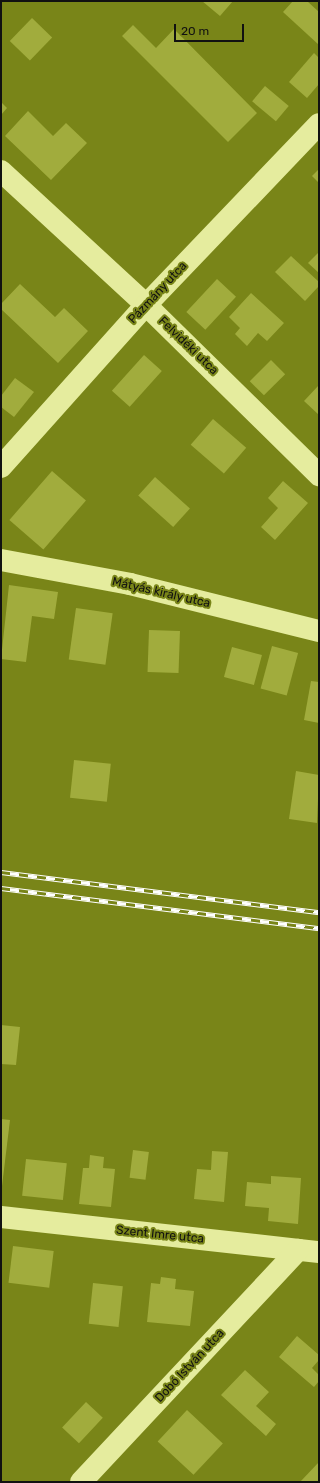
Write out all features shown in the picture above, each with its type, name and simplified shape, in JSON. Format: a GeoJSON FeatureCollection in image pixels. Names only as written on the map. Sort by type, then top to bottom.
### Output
{"type":"FeatureCollection","features":[{"type":"Feature","properties":{"kind":"street","name":"Pázmány utca"},"geometry":{"type":"LineString","coordinates":[[1,467],[146,305],[319,124]]}},
{"type":"Feature","properties":{"kind":"street","name":"Felvidéki utca"},"geometry":{"type":"LineString","coordinates":[[1,171],[146,305],[319,475]]}},
{"type":"Feature","properties":{"kind":"street","name":"Mátyás király utca"},"geometry":{"type":"LineString","coordinates":[[1,560],[130,584],[319,631]]}},
{"type":"Feature","properties":{"kind":"street","name":"Szent Imre utca"},"geometry":{"type":"LineString","coordinates":[[1,1217],[309,1251]]}},
{"type":"Feature","properties":{"kind":"street","name":"Dobó István utca"},"geometry":{"type":"LineString","coordinates":[[81,1482],[309,1251]]}},
{"type":"Feature","properties":{"kind":"building"},"geometry":{"type":"Polygon","coordinates":[[[202,1],[233,1],[220,16],[202,1]]]}},
{"type":"Feature","properties":{"kind":"building"},"geometry":{"type":"Polygon","coordinates":[[[293,1],[307,1],[319,12],[319,45],[283,12],[293,1]]]}},
{"type":"Feature","properties":{"kind":"building"},"geometry":{"type":"Polygon","coordinates":[[[32,18],[52,37],[30,60],[10,41],[32,18]]]}},
{"type":"Feature","properties":{"kind":"building"},"geometry":{"type":"Polygon","coordinates":[[[133,25],[156,48],[174,29],[257,113],[228,142],[122,36],[133,25]]]}},
{"type":"Feature","properties":{"kind":"building"},"geometry":{"type":"Polygon","coordinates":[[[314,53],[319,58],[319,84],[307,98],[289,82],[314,53]]]}},
{"type":"Feature","properties":{"kind":"building"},"geometry":{"type":"Polygon","coordinates":[[[265,86],[289,106],[276,121],[252,101],[265,86]]]}},
{"type":"Feature","properties":{"kind":"building"},"geometry":{"type":"Polygon","coordinates":[[[1,102],[7,108],[1,115],[1,102]]]}},
{"type":"Feature","properties":{"kind":"building"},"geometry":{"type":"Polygon","coordinates":[[[28,111],[53,136],[66,123],[87,143],[51,180],[5,136],[28,111]]]}},
{"type":"Feature","properties":{"kind":"building"},"geometry":{"type":"Polygon","coordinates":[[[319,169],[319,183],[312,176],[319,169]]]}},
{"type":"Feature","properties":{"kind":"building"},"geometry":{"type":"Polygon","coordinates":[[[319,252],[319,273],[308,263],[319,252]]]}},
{"type":"Feature","properties":{"kind":"building"},"geometry":{"type":"Polygon","coordinates":[[[291,256],[319,282],[319,286],[305,301],[275,272],[291,256]]]}},
{"type":"Feature","properties":{"kind":"building"},"geometry":{"type":"Polygon","coordinates":[[[217,279],[236,297],[205,330],[186,312],[217,279]]]}},
{"type":"Feature","properties":{"kind":"building"},"geometry":{"type":"Polygon","coordinates":[[[20,284],[55,317],[64,308],[88,331],[58,363],[1,309],[1,304],[20,284]]]}},
{"type":"Feature","properties":{"kind":"building"},"geometry":{"type":"Polygon","coordinates":[[[251,293],[284,323],[267,341],[258,333],[247,346],[235,334],[240,328],[229,317],[251,293]]]}},
{"type":"Feature","properties":{"kind":"building"},"geometry":{"type":"Polygon","coordinates":[[[144,355],[162,371],[130,407],[112,391],[144,355]]]}},
{"type":"Feature","properties":{"kind":"building"},"geometry":{"type":"Polygon","coordinates":[[[271,360],[285,374],[264,395],[250,381],[271,360]]]}},
{"type":"Feature","properties":{"kind":"building"},"geometry":{"type":"Polygon","coordinates":[[[15,378],[34,392],[14,417],[1,407],[1,396],[15,378]]]}},
{"type":"Feature","properties":{"kind":"building"},"geometry":{"type":"Polygon","coordinates":[[[319,385],[319,415],[304,401],[319,385]]]}},
{"type":"Feature","properties":{"kind":"building"},"geometry":{"type":"Polygon","coordinates":[[[213,419],[246,448],[224,474],[191,445],[213,419]]]}},
{"type":"Feature","properties":{"kind":"building"},"geometry":{"type":"Polygon","coordinates":[[[52,471],[86,501],[43,550],[9,520],[52,471]]]}},
{"type":"Feature","properties":{"kind":"building"},"geometry":{"type":"Polygon","coordinates":[[[155,477],[190,508],[173,527],[138,496],[155,477]]]}},
{"type":"Feature","properties":{"kind":"building"},"geometry":{"type":"Polygon","coordinates":[[[283,481],[308,503],[275,540],[261,527],[278,508],[268,498],[283,481]]]}},
{"type":"Feature","properties":{"kind":"building"},"geometry":{"type":"Polygon","coordinates":[[[9,585],[58,592],[54,619],[32,616],[26,662],[1,659],[9,585]]]}},
{"type":"Feature","properties":{"kind":"building"},"geometry":{"type":"Polygon","coordinates":[[[76,608],[113,613],[105,665],[69,659],[76,608]]]}},
{"type":"Feature","properties":{"kind":"building"},"geometry":{"type":"Polygon","coordinates":[[[149,630],[180,631],[179,673],[148,672],[149,630]]]}},
{"type":"Feature","properties":{"kind":"building"},"geometry":{"type":"Polygon","coordinates":[[[272,646],[298,653],[287,695],[261,689],[272,646]]]}},
{"type":"Feature","properties":{"kind":"building"},"geometry":{"type":"Polygon","coordinates":[[[232,647],[262,655],[254,685],[224,677],[232,647]]]}},
{"type":"Feature","properties":{"kind":"building"},"geometry":{"type":"Polygon","coordinates":[[[311,681],[319,682],[319,723],[304,720],[311,681]]]}},
{"type":"Feature","properties":{"kind":"building"},"geometry":{"type":"Polygon","coordinates":[[[74,760],[111,764],[107,802],[70,798],[74,760]]]}},
{"type":"Feature","properties":{"kind":"building"},"geometry":{"type":"Polygon","coordinates":[[[296,771],[319,775],[317,823],[289,819],[296,771]]]}},
{"type":"Feature","properties":{"kind":"building"},"geometry":{"type":"Polygon","coordinates":[[[1,1025],[20,1027],[16,1065],[1,1064],[1,1025]]]}},
{"type":"Feature","properties":{"kind":"building"},"geometry":{"type":"Polygon","coordinates":[[[1,1119],[10,1120],[2,1186],[1,1186],[1,1119]]]}},
{"type":"Feature","properties":{"kind":"building"},"geometry":{"type":"Polygon","coordinates":[[[133,1150],[149,1152],[145,1180],[130,1178],[133,1150]]]}},
{"type":"Feature","properties":{"kind":"building"},"geometry":{"type":"Polygon","coordinates":[[[212,1151],[228,1152],[224,1202],[194,1199],[197,1169],[211,1170],[212,1151]]]}},
{"type":"Feature","properties":{"kind":"building"},"geometry":{"type":"Polygon","coordinates":[[[90,1155],[104,1157],[103,1168],[115,1169],[111,1207],[79,1204],[83,1168],[89,1168],[90,1155]]]}},
{"type":"Feature","properties":{"kind":"building"},"geometry":{"type":"Polygon","coordinates":[[[26,1159],[67,1163],[63,1200],[22,1196],[26,1159]]]}},
{"type":"Feature","properties":{"kind":"building"},"geometry":{"type":"Polygon","coordinates":[[[271,1176],[301,1178],[298,1224],[268,1221],[269,1208],[245,1206],[247,1182],[271,1184],[271,1176]]]}},
{"type":"Feature","properties":{"kind":"building"},"geometry":{"type":"Polygon","coordinates":[[[13,1246],[54,1251],[49,1288],[8,1283],[13,1246]]]}},
{"type":"Feature","properties":{"kind":"building"},"geometry":{"type":"Polygon","coordinates":[[[161,1277],[176,1279],[175,1289],[194,1291],[190,1326],[147,1322],[151,1283],[160,1284],[161,1277]]]}},
{"type":"Feature","properties":{"kind":"building"},"geometry":{"type":"Polygon","coordinates":[[[93,1283],[123,1286],[119,1327],[89,1324],[93,1283]]]}},
{"type":"Feature","properties":{"kind":"building"},"geometry":{"type":"Polygon","coordinates":[[[297,1336],[319,1355],[319,1360],[312,1368],[319,1375],[319,1381],[314,1387],[279,1357],[297,1336]]]}},
{"type":"Feature","properties":{"kind":"building"},"geometry":{"type":"Polygon","coordinates":[[[245,1370],[269,1392],[256,1406],[276,1424],[266,1436],[221,1395],[245,1370]]]}},
{"type":"Feature","properties":{"kind":"building"},"geometry":{"type":"Polygon","coordinates":[[[86,1402],[103,1418],[79,1443],[62,1428],[86,1402]]]}},
{"type":"Feature","properties":{"kind":"building"},"geometry":{"type":"Polygon","coordinates":[[[187,1410],[223,1443],[194,1475],[158,1441],[187,1410]]]}},
{"type":"Feature","properties":{"kind":"building"},"geometry":{"type":"Polygon","coordinates":[[[319,1462],[319,1482],[300,1482],[319,1462]]]}},
{"type":"Feature","properties":{"kind":"railway"},"geometry":{"type":"LineString","coordinates":[[1,872],[319,912]]}},
{"type":"Feature","properties":{"kind":"railway"},"geometry":{"type":"LineString","coordinates":[[1,888],[319,928]]}}]}
